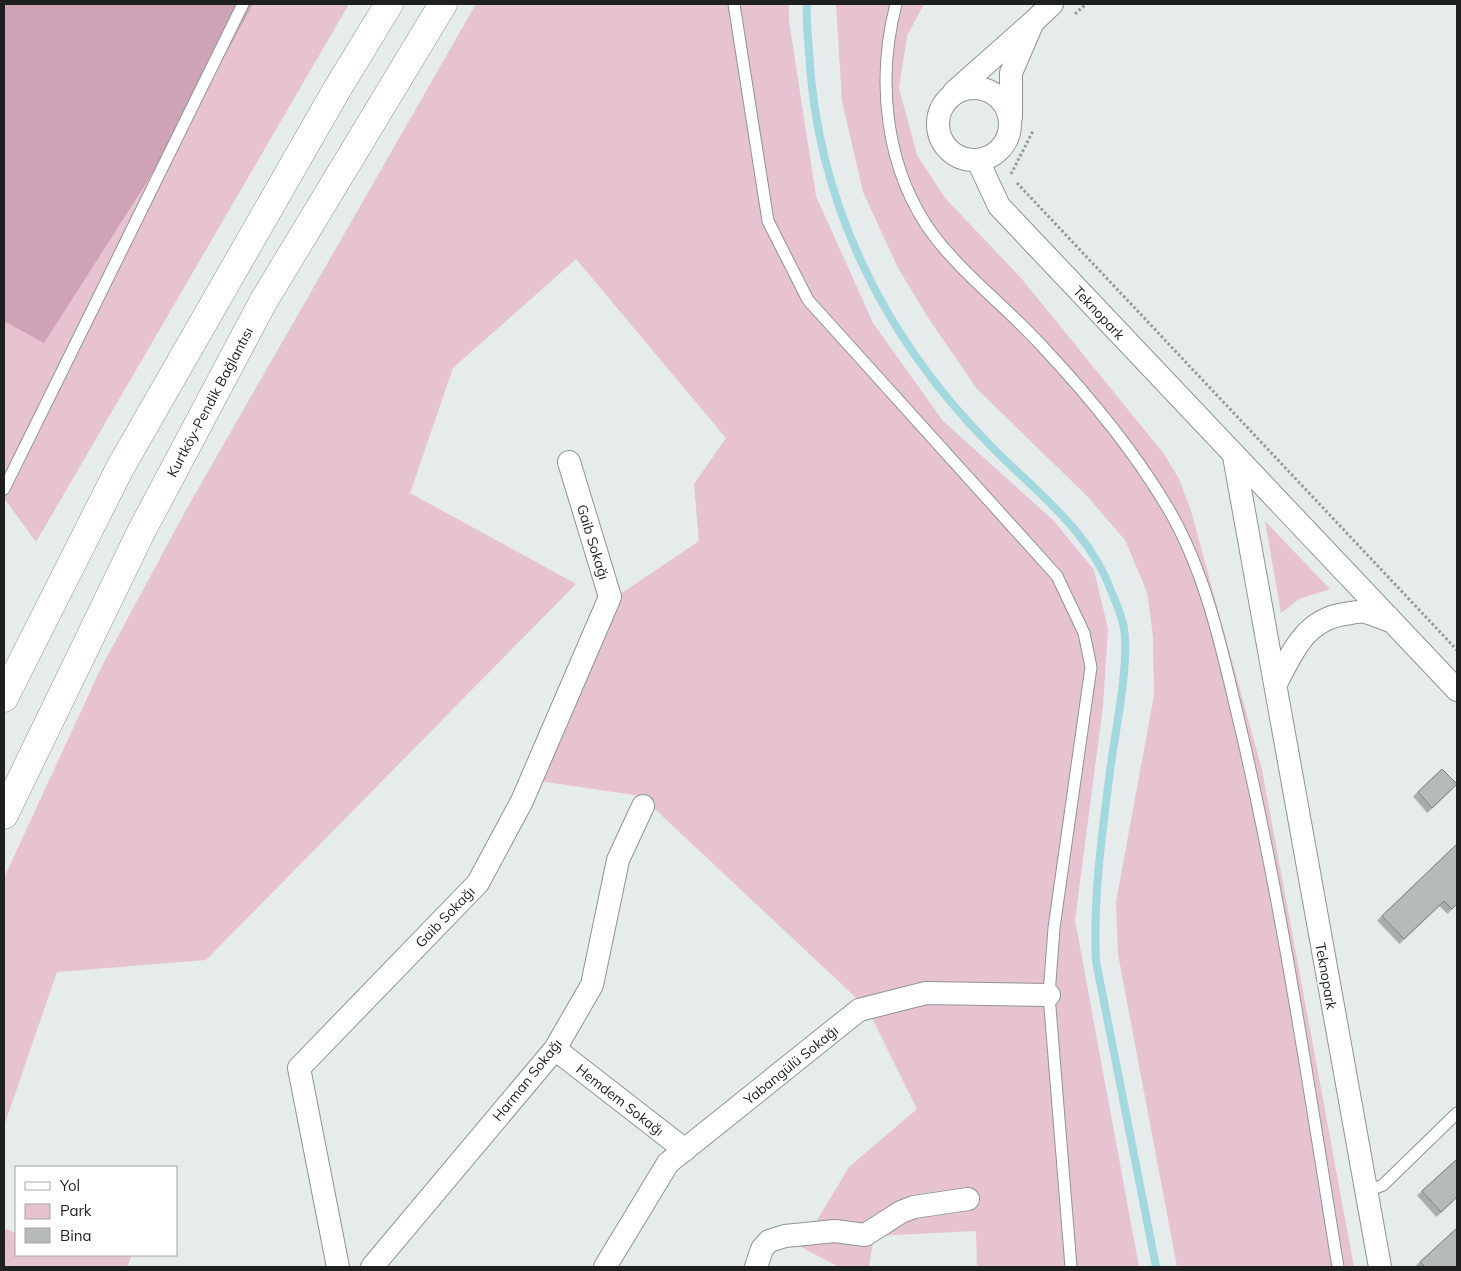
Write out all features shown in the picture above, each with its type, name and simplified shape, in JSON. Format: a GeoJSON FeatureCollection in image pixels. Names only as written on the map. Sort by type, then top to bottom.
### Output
{"type":"FeatureCollection","features":[{"type":"Feature","properties":{"kind":"highway"},"geometry":{"type":"LineString","coordinates":[[4,698],[120,468],[336,91],[389,4]]}},
{"type":"Feature","properties":{"kind":"highway","name":"Kurtköy-Pendik Bağlantısı"},"geometry":{"type":"LineString","coordinates":[[4,815],[141,532],[263,302],[443,4]]}},
{"type":"Feature","properties":{"kind":"street"},"geometry":{"type":"LineString","coordinates":[[1021,124],[1008,138],[1002,148],[992,156],[978,161],[958,157],[942,141],[938,118],[948,98],[1052,4]]}},
{"type":"Feature","properties":{"kind":"street"},"geometry":{"type":"LineString","coordinates":[[1021,124],[1011,73],[1033,22]]}},
{"type":"Feature","properties":{"kind":"street"},"geometry":{"type":"LineString","coordinates":[[948,98],[964,89],[983,88],[994,93],[1004,102],[1009,113],[1021,124]]}},
{"type":"Feature","properties":{"kind":"street","name":"Teknopark"},"geometry":{"type":"LineString","coordinates":[[978,161],[999,206],[1234,456],[1395,622],[1457,690]]}},
{"type":"Feature","properties":{"kind":"street","name":"Teknopark"},"geometry":{"type":"LineString","coordinates":[[1234,456],[1276,684],[1311,896],[1380,1267]]}},
{"type":"Feature","properties":{"kind":"street","name":"Gaib Sokağı"},"geometry":{"type":"LineString","coordinates":[[338,1267],[299,1068],[478,883],[522,801],[610,597],[569,462]]}},
{"type":"Feature","properties":{"kind":"street","name":"Teknopark"},"geometry":{"type":"LineString","coordinates":[[1276,684],[1295,647],[1305,633],[1318,622],[1333,615],[1363,611],[1395,622]]}},
{"type":"Feature","properties":{"kind":"street","name":"Harman Sokağı"},"geometry":{"type":"LineString","coordinates":[[372,1267],[555,1049],[592,985],[618,860],[643,806]]}},
{"type":"Feature","properties":{"kind":"street","name":"Yabangülü Sokağı"},"geometry":{"type":"LineString","coordinates":[[605,1267],[668,1164],[859,1010],[926,993],[1049,995]]}},
{"type":"Feature","properties":{"kind":"street","name":"Hemdem Sokağı"},"geometry":{"type":"LineString","coordinates":[[555,1049],[685,1150]]}},
{"type":"Feature","properties":{"kind":"street"},"geometry":{"type":"LineString","coordinates":[[756,1267],[762,1250],[769,1241],[785,1236],[834,1231],[865,1235],[901,1212],[914,1207],[968,1200]]}},
{"type":"Feature","properties":{"kind":"lane"},"geometry":{"type":"LineString","coordinates":[[4,489],[243,4]]}},
{"type":"Feature","properties":{"kind":"lane"},"geometry":{"type":"LineString","coordinates":[[734,4],[768,221],[808,300],[1056,576],[1084,633],[1091,667],[1054,928],[1049,995],[1070,1267]]}},
{"type":"Feature","properties":{"kind":"lane"},"geometry":{"type":"LineString","coordinates":[[896,4],[888,36],[886,63],[889,125],[898,167],[914,203],[934,236],[1040,344],[1127,447],[1170,512],[1198,575],[1230,684],[1266,838],[1338,1267]]}},
{"type":"Feature","properties":{"kind":"lane"},"geometry":{"type":"LineString","coordinates":[[1366,1192],[1383,1185],[1457,1113]]}},
{"type":"Feature","properties":{"kind":"path"},"geometry":{"type":"LineString","coordinates":[[1072,17],[1086,4]]}},
{"type":"Feature","properties":{"kind":"path"},"geometry":{"type":"LineString","coordinates":[[1021,124],[1033,131],[1010,175],[1457,650]]}},
{"type":"Feature","properties":{"kind":"green space"},"geometry":{"type":"Polygon","coordinates":[[[4,4],[349,4],[36,542],[4,498],[4,4]]]}},
{"type":"Feature","properties":{"kind":"green space"},"geometry":{"type":"Polygon","coordinates":[[[476,4],[789,4],[789,21],[816,196],[873,323],[943,421],[1054,521],[1094,570],[1108,629],[1103,706],[1075,920],[1139,1267],[977,1267],[976,1231],[874,1236],[869,1267],[839,1267],[801,1247],[849,1167],[917,1109],[867,1008],[641,796],[539,781],[613,599],[699,541],[694,484],[726,438],[576,259],[453,368],[410,493],[576,584],[206,960],[57,972],[4,1126],[4,878],[101,668],[186,510],[476,4]]]}},
{"type":"Feature","properties":{"kind":"green space"},"geometry":{"type":"Polygon","coordinates":[[[836,4],[924,4],[907,36],[899,88],[917,155],[945,198],[1021,278],[1164,454],[1179,479],[1191,511],[1262,770],[1354,1267],[1177,1267],[1118,954],[1116,902],[1154,695],[1153,636],[1147,592],[1125,540],[1086,495],[977,389],[927,316],[898,268],[863,192],[842,101],[836,4]]]}},
{"type":"Feature","properties":{"kind":"green space"},"geometry":{"type":"Polygon","coordinates":[[[1265,521],[1330,589],[1299,599],[1281,613],[1265,521]]]}},
{"type":"Feature","properties":{"kind":"green space"},"geometry":{"type":"Polygon","coordinates":[[[4,1228],[15,1233],[15,1256],[132,1256],[127,1267],[4,1267],[4,1228]]]}},
{"type":"Feature","properties":{"kind":"shaded area"},"geometry":{"type":"Polygon","coordinates":[[[4,4],[253,4],[209,85],[44,343],[4,321],[4,4]]]}},
{"type":"Feature","properties":{"kind":"building"},"geometry":{"type":"Polygon","coordinates":[[[1442,769],[1457,784],[1432,808],[1418,792],[1442,769]]]}},
{"type":"Feature","properties":{"kind":"building"},"geometry":{"type":"Polygon","coordinates":[[[1457,844],[1457,904],[1452,909],[1444,901],[1404,939],[1382,916],[1457,844]]]}},
{"type":"Feature","properties":{"kind":"building"},"geometry":{"type":"Polygon","coordinates":[[[1457,1159],[1457,1197],[1441,1212],[1422,1191],[1457,1159]]]}},
{"type":"Feature","properties":{"kind":"building"},"geometry":{"type":"Polygon","coordinates":[[[1457,1228],[1457,1267],[1425,1267],[1420,1262],[1457,1228]]]}},
{"type":"Feature","properties":{"kind":"waterway"},"geometry":{"type":"LineString","coordinates":[[807,4],[809,52],[815,107],[826,161],[841,213],[862,264],[887,312],[917,358],[950,402],[988,443],[1059,512],[1089,549],[1102,570],[1123,623],[1125,638],[1124,676],[1099,866],[1095,937],[1096,961],[1156,1267]]}}]}
